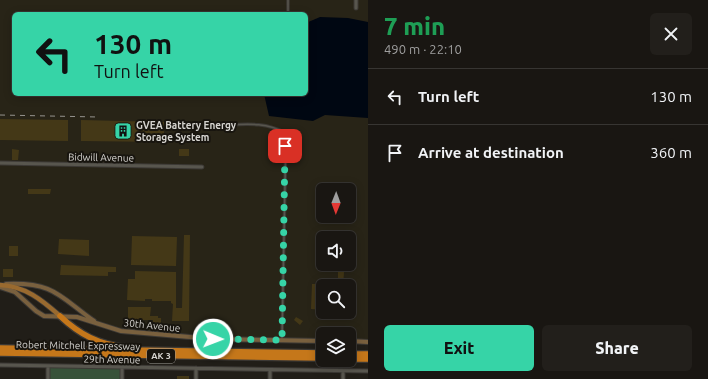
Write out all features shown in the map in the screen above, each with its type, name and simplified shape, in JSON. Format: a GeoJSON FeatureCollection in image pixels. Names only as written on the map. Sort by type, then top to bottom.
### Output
{"type":"FeatureCollection","features":[{"type":"Feature","properties":{"kind":"highway"},"geometry":{"type":"LineString","coordinates":[[60,316],[82,334],[100,342],[121,347],[178,351]]}},
{"type":"Feature","properties":{"kind":"highway","name":"Robert Mitchell Expressway"},"geometry":{"type":"LineString","coordinates":[[0,348],[316,353]]}},
{"type":"Feature","properties":{"kind":"highway","name":"Robert Mitchell Expressway"},"geometry":{"type":"LineString","coordinates":[[0,353],[316,358]]}},
{"type":"Feature","properties":{"kind":"highway"},"geometry":{"type":"LineString","coordinates":[[0,356],[60,354]]}},
{"type":"Feature","properties":{"kind":"highway"},"geometry":{"type":"LineString","coordinates":[[356,354],[368,354]]}},
{"type":"Feature","properties":{"kind":"highway"},"geometry":{"type":"LineString","coordinates":[[356,359],[368,359]]}},
{"type":"Feature","properties":{"kind":"main road","name":"30th Avenue"},"geometry":{"type":"LineString","coordinates":[[0,285],[24,284],[50,289],[65,298],[99,324]]}},
{"type":"Feature","properties":{"kind":"main road","name":"30th Avenue"},"geometry":{"type":"LineString","coordinates":[[0,285],[15,292],[40,314],[48,316],[77,317],[121,331],[198,338],[316,341]]}},
{"type":"Feature","properties":{"kind":"main road"},"geometry":{"type":"LineString","coordinates":[[0,285],[19,288],[32,294],[60,316]]}},
{"type":"Feature","properties":{"kind":"main road"},"geometry":{"type":"LineString","coordinates":[[356,341],[368,342]]}},
{"type":"Feature","properties":{"kind":"street"},"geometry":{"type":"LineString","coordinates":[[356,0],[356,8]]}},
{"type":"Feature","properties":{"kind":"street","name":"Bidwill Avenue"},"geometry":{"type":"LineString","coordinates":[[0,163],[202,167]]}},
{"type":"Feature","properties":{"kind":"street","name":"29th Avenue"},"geometry":{"type":"LineString","coordinates":[[0,365],[48,367],[368,371]]}},
{"type":"Feature","properties":{"kind":"street"},"geometry":{"type":"LineString","coordinates":[[48,367],[48,379]]}},
{"type":"Feature","properties":{"kind":"street"},"geometry":{"type":"LineString","coordinates":[[122,368],[122,379]]}},
{"type":"Feature","properties":{"kind":"street"},"geometry":{"type":"LineString","coordinates":[[196,368],[196,379]]}},
{"type":"Feature","properties":{"kind":"street"},"geometry":{"type":"LineString","coordinates":[[270,370],[270,379]]}},
{"type":"Feature","properties":{"kind":"street"},"geometry":{"type":"LineString","coordinates":[[343,371],[343,379]]}},
{"type":"Feature","properties":{"kind":"lane"},"geometry":{"type":"LineString","coordinates":[[288,0],[288,12]]}},
{"type":"Feature","properties":{"kind":"lane"},"geometry":{"type":"LineString","coordinates":[[226,125],[250,124],[272,126],[286,133],[282,340]]}},
{"type":"Feature","properties":{"kind":"shaded area"},"geometry":{"type":"Polygon","coordinates":[[[0,0],[368,0],[368,341],[356,341],[356,327],[316,327],[316,340],[205,338],[126,330],[110,327],[94,320],[61,294],[17,283],[0,283],[0,0]]]}},
{"type":"Feature","properties":{"kind":"shaded area"},"geometry":{"type":"Polygon","coordinates":[[[320,17],[348,18],[368,22],[368,118],[325,115],[313,121],[269,116],[264,96],[308,96],[308,22],[320,17]]]}},
{"type":"Feature","properties":{"kind":"green space"},"geometry":{"type":"Polygon","coordinates":[[[48,367],[122,368],[122,379],[49,379],[48,367]]]}},
{"type":"Feature","properties":{"kind":"building"},"geometry":{"type":"Polygon","coordinates":[[[0,119],[68,120],[68,141],[0,140],[0,119]]]}},
{"type":"Feature","properties":{"kind":"building","name":"GVEA Battery Energy Storage System"},"geometry":{"type":"Polygon","coordinates":[[[81,120],[164,122],[164,142],[81,141],[81,120]]]}},
{"type":"Feature","properties":{"kind":"building"},"geometry":{"type":"Polygon","coordinates":[[[12,149],[19,150],[18,160],[12,160],[12,149]]]}},
{"type":"Feature","properties":{"kind":"building"},"geometry":{"type":"Polygon","coordinates":[[[179,149],[189,149],[189,156],[179,156],[179,149]]]}},
{"type":"Feature","properties":{"kind":"building"},"geometry":{"type":"Polygon","coordinates":[[[28,189],[51,189],[50,194],[28,194],[28,189]]]}},
{"type":"Feature","properties":{"kind":"building"},"geometry":{"type":"Polygon","coordinates":[[[184,235],[190,235],[189,321],[172,321],[173,304],[171,301],[152,301],[152,299],[145,299],[145,301],[127,300],[128,279],[135,279],[135,271],[176,272],[176,308],[182,308],[184,235]]]}},
{"type":"Feature","properties":{"kind":"building"},"geometry":{"type":"Polygon","coordinates":[[[132,236],[177,237],[176,266],[131,265],[132,236]]]}},
{"type":"Feature","properties":{"kind":"building"},"geometry":{"type":"Polygon","coordinates":[[[59,239],[89,240],[89,256],[58,254],[59,239]]]}},
{"type":"Feature","properties":{"kind":"building"},"geometry":{"type":"Polygon","coordinates":[[[9,246],[18,246],[18,256],[9,256],[9,246]]]}},
{"type":"Feature","properties":{"kind":"building"},"geometry":{"type":"Polygon","coordinates":[[[61,265],[116,267],[116,272],[108,272],[108,276],[60,275],[61,265]]]}},
{"type":"Feature","properties":{"kind":"building"},"geometry":{"type":"Polygon","coordinates":[[[3,269],[13,269],[13,277],[3,277],[3,269]]]}},
{"type":"Feature","properties":{"kind":"building"},"geometry":{"type":"Polygon","coordinates":[[[338,272],[344,272],[344,279],[338,279],[338,272]]]}},
{"type":"Feature","properties":{"kind":"building"},"geometry":{"type":"Polygon","coordinates":[[[312,284],[316,284],[316,309],[311,309],[312,284]]]}},
{"type":"Feature","properties":{"kind":"building"},"geometry":{"type":"Polygon","coordinates":[[[128,307],[151,307],[150,316],[158,316],[158,318],[161,318],[161,325],[153,325],[153,320],[128,320],[128,307]]]}},
{"type":"Feature","properties":{"kind":"building"},"geometry":{"type":"Polygon","coordinates":[[[296,317],[303,321],[300,325],[294,320],[296,317]]]}},
{"type":"Feature","properties":{"kind":"building"},"geometry":{"type":"Polygon","coordinates":[[[177,376],[189,376],[189,379],[177,379],[177,376]]]}},
{"type":"Feature","properties":{"kind":"railway"},"geometry":{"type":"LineString","coordinates":[[0,115],[98,117]]}},
{"type":"Feature","properties":{"kind":"place","name":"GVEA Battery Energy Storage System"},"geometry":{"type":"Point","coordinates":[123,131]}},
{"type":"Feature","properties":{"kind":"route"},"geometry":{"type":"LineString","coordinates":[[213,339],[282,340],[285,146]]}}]}
